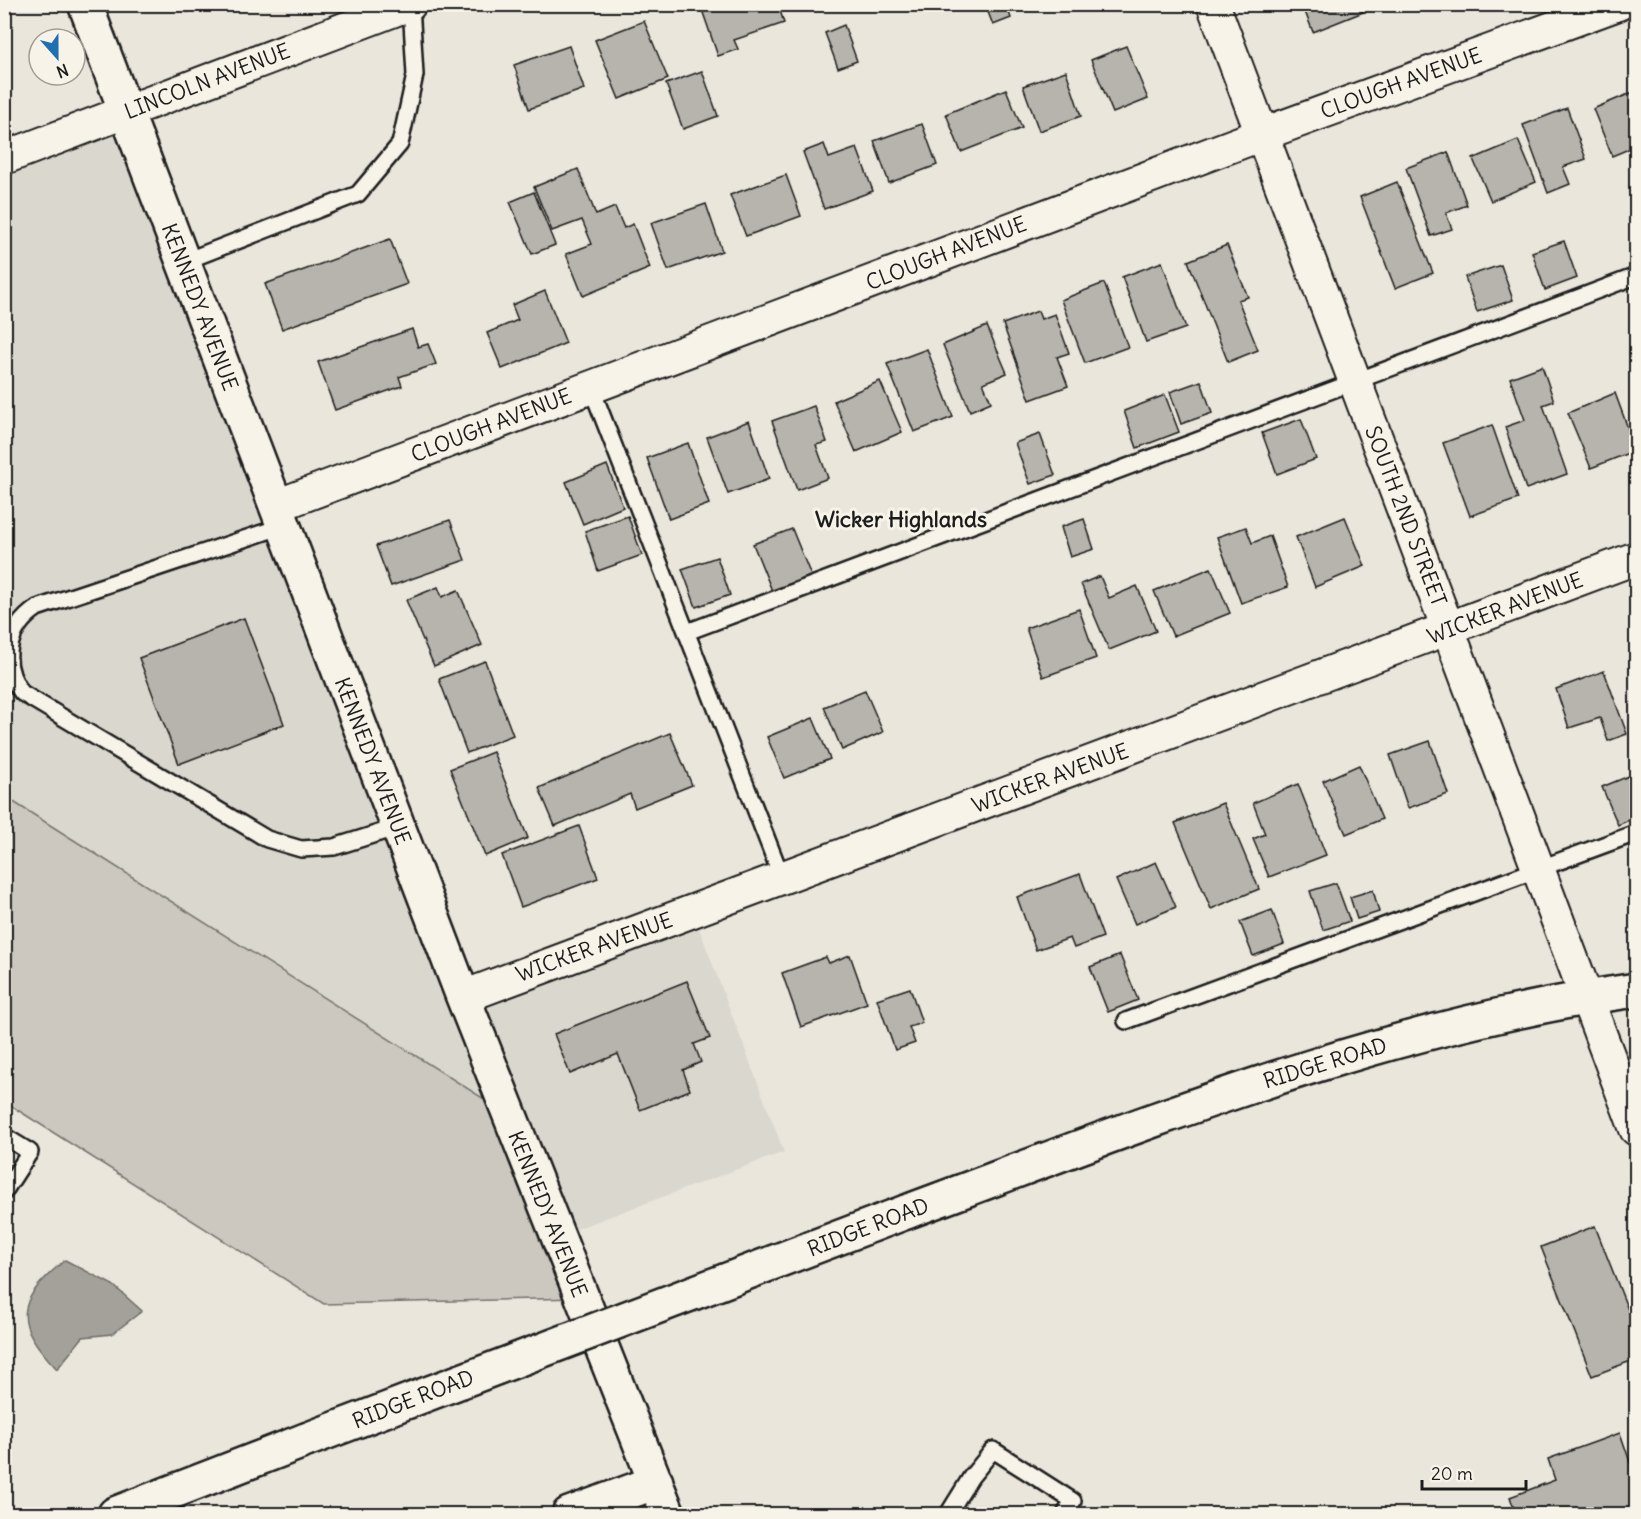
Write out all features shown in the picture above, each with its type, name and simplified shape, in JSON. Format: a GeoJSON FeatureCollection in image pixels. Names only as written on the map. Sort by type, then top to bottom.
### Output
{"type":"FeatureCollection","features":[{"type":"Feature","properties":{"kind":"street","name":"KENNEDY AVENUE"},"geometry":{"type":"LineString","coordinates":[[85,4],[463,997],[668,1515]]}},
{"type":"Feature","properties":{"kind":"street","name":"LINCOLN AVENUE"},"geometry":{"type":"LineString","coordinates":[[4,158],[410,4]]}},
{"type":"Feature","properties":{"kind":"street","name":"SOUTH 2ND STREET"},"geometry":{"type":"LineString","coordinates":[[1213,4],[1636,1129]]}},
{"type":"Feature","properties":{"kind":"street","name":"CLOUGH AVENUE"},"geometry":{"type":"LineString","coordinates":[[280,516],[591,387],[1263,134],[1618,4]]}},
{"type":"Feature","properties":{"kind":"street","name":"WICKER AVENUE"},"geometry":{"type":"LineString","coordinates":[[463,997],[1636,558]]}},
{"type":"Feature","properties":{"kind":"street","name":"RIDGE ROAD"},"geometry":{"type":"LineString","coordinates":[[115,1515],[906,1212],[1271,1079],[1397,1041],[1586,998],[1636,990]]}},
{"type":"Feature","properties":{"kind":"street"},"geometry":{"type":"LineString","coordinates":[[569,1515],[656,1482]]}},
{"type":"Feature","properties":{"kind":"lane"},"geometry":{"type":"LineString","coordinates":[[183,262],[358,194],[400,144],[415,75],[410,4]]}},
{"type":"Feature","properties":{"kind":"lane"},"geometry":{"type":"LineString","coordinates":[[687,632],[1636,276]]}},
{"type":"Feature","properties":{"kind":"lane"},"geometry":{"type":"LineString","coordinates":[[591,387],[782,878]]}},
{"type":"Feature","properties":{"kind":"lane"},"geometry":{"type":"LineString","coordinates":[[280,516],[37,608],[25,616],[15,629],[9,644],[8,671],[12,681],[22,693],[267,839],[301,849],[334,847],[398,827]]}},
{"type":"Feature","properties":{"kind":"lane"},"geometry":{"type":"LineString","coordinates":[[1126,1020],[1636,833]]}},
{"type":"Feature","properties":{"kind":"lane"},"geometry":{"type":"LineString","coordinates":[[4,1136],[30,1152],[4,1192]]}},
{"type":"Feature","properties":{"kind":"lane"},"geometry":{"type":"LineString","coordinates":[[948,1515],[971,1477],[993,1450],[1073,1501],[1065,1515]]}},
{"type":"Feature","properties":{"kind":"shaded area"},"geometry":{"type":"Polygon","coordinates":[[[123,124],[495,1106],[5,796],[4,170],[123,124]]]}},
{"type":"Feature","properties":{"kind":"shaded area"},"geometry":{"type":"Polygon","coordinates":[[[4,796],[508,1114],[581,1298],[324,1304],[5,1102],[4,796]]]}},
{"type":"Feature","properties":{"kind":"shaded area"},"geometry":{"type":"Polygon","coordinates":[[[694,915],[784,1152],[560,1235],[469,999],[694,915]]]}},
{"type":"Feature","properties":{"kind":"shaded area"},"geometry":{"type":"Polygon","coordinates":[[[65,1260],[113,1285],[142,1311],[112,1334],[83,1337],[57,1369],[32,1338],[25,1312],[36,1288],[65,1260]]]}},
{"type":"Feature","properties":{"kind":"building"},"geometry":{"type":"Polygon","coordinates":[[[185,4],[208,4],[188,12],[185,4]]]}},
{"type":"Feature","properties":{"kind":"building"},"geometry":{"type":"Polygon","coordinates":[[[700,4],[778,4],[784,23],[734,40],[738,49],[718,56],[700,4]]]}},
{"type":"Feature","properties":{"kind":"building"},"geometry":{"type":"Polygon","coordinates":[[[985,4],[1006,4],[1011,18],[993,25],[985,4]]]}},
{"type":"Feature","properties":{"kind":"building"},"geometry":{"type":"Polygon","coordinates":[[[1302,4],[1359,4],[1363,12],[1313,32],[1302,4]]]}},
{"type":"Feature","properties":{"kind":"building"},"geometry":{"type":"Polygon","coordinates":[[[644,21],[668,79],[619,99],[595,40],[644,21]]]}},
{"type":"Feature","properties":{"kind":"building"},"geometry":{"type":"Polygon","coordinates":[[[844,25],[857,61],[838,68],[825,33],[844,25]]]}},
{"type":"Feature","properties":{"kind":"building"},"geometry":{"type":"Polygon","coordinates":[[[569,46],[584,89],[529,109],[514,65],[569,46]]]}},
{"type":"Feature","properties":{"kind":"building"},"geometry":{"type":"Polygon","coordinates":[[[1126,46],[1148,99],[1113,113],[1091,60],[1126,46]]]}},
{"type":"Feature","properties":{"kind":"building"},"geometry":{"type":"Polygon","coordinates":[[[702,71],[718,116],[683,129],[666,84],[702,71]]]}},
{"type":"Feature","properties":{"kind":"building"},"geometry":{"type":"Polygon","coordinates":[[[1066,71],[1081,116],[1039,131],[1023,86],[1066,71]]]}},
{"type":"Feature","properties":{"kind":"building"},"geometry":{"type":"Polygon","coordinates":[[[1006,89],[1022,128],[961,152],[946,114],[1006,89]]]}},
{"type":"Feature","properties":{"kind":"building"},"geometry":{"type":"Polygon","coordinates":[[[1636,91],[1636,146],[1612,156],[1593,109],[1636,91]]]}},
{"type":"Feature","properties":{"kind":"building"},"geometry":{"type":"Polygon","coordinates":[[[1567,108],[1586,159],[1563,167],[1570,184],[1548,193],[1523,125],[1567,108]]]}},
{"type":"Feature","properties":{"kind":"building"},"geometry":{"type":"Polygon","coordinates":[[[922,124],[937,165],[889,183],[874,141],[922,124]]]}},
{"type":"Feature","properties":{"kind":"building"},"geometry":{"type":"Polygon","coordinates":[[[1518,140],[1536,182],[1491,201],[1473,159],[1518,140]]]}},
{"type":"Feature","properties":{"kind":"building"},"geometry":{"type":"Polygon","coordinates":[[[824,144],[829,158],[857,148],[873,191],[824,209],[803,152],[824,144]]]}},
{"type":"Feature","properties":{"kind":"building"},"geometry":{"type":"Polygon","coordinates":[[[1448,152],[1467,205],[1446,213],[1452,229],[1431,236],[1406,168],[1448,152]]]}},
{"type":"Feature","properties":{"kind":"building"},"geometry":{"type":"Polygon","coordinates":[[[578,169],[596,215],[615,207],[624,228],[633,224],[650,268],[583,296],[566,254],[592,244],[582,220],[552,231],[534,187],[578,169]]]}},
{"type":"Feature","properties":{"kind":"building"},"geometry":{"type":"Polygon","coordinates":[[[786,175],[801,216],[746,236],[730,195],[786,175]]]}},
{"type":"Feature","properties":{"kind":"building"},"geometry":{"type":"Polygon","coordinates":[[[1397,182],[1433,273],[1395,288],[1360,197],[1397,182]]]}},
{"type":"Feature","properties":{"kind":"building"},"geometry":{"type":"Polygon","coordinates":[[[534,192],[555,245],[532,254],[510,202],[534,192]]]}},
{"type":"Feature","properties":{"kind":"building"},"geometry":{"type":"Polygon","coordinates":[[[706,204],[722,251],[668,270],[651,223],[706,204]]]}},
{"type":"Feature","properties":{"kind":"building"},"geometry":{"type":"Polygon","coordinates":[[[390,239],[407,284],[282,329],[265,284],[390,239]]]}},
{"type":"Feature","properties":{"kind":"building"},"geometry":{"type":"Polygon","coordinates":[[[1564,241],[1577,278],[1545,290],[1532,252],[1564,241]]]}},
{"type":"Feature","properties":{"kind":"building"},"geometry":{"type":"Polygon","coordinates":[[[1227,245],[1248,297],[1238,300],[1258,350],[1228,362],[1188,261],[1227,245]]]}},
{"type":"Feature","properties":{"kind":"building"},"geometry":{"type":"Polygon","coordinates":[[[1162,262],[1186,328],[1146,342],[1122,277],[1162,262]]]}},
{"type":"Feature","properties":{"kind":"building"},"geometry":{"type":"Polygon","coordinates":[[[1501,265],[1513,300],[1477,312],[1465,277],[1501,265]]]}},
{"type":"Feature","properties":{"kind":"building"},"geometry":{"type":"Polygon","coordinates":[[[1104,283],[1128,347],[1085,363],[1061,300],[1104,283]]]}},
{"type":"Feature","properties":{"kind":"building"},"geometry":{"type":"Polygon","coordinates":[[[545,291],[566,343],[502,369],[487,333],[518,320],[512,305],[545,291]]]}},
{"type":"Feature","properties":{"kind":"building"},"geometry":{"type":"Polygon","coordinates":[[[1038,311],[1041,319],[1055,314],[1069,353],[1057,357],[1068,386],[1030,400],[1003,324],[1038,311]]]}},
{"type":"Feature","properties":{"kind":"building"},"geometry":{"type":"Polygon","coordinates":[[[987,326],[1007,373],[983,383],[991,402],[970,411],[943,345],[987,326]]]}},
{"type":"Feature","properties":{"kind":"building"},"geometry":{"type":"Polygon","coordinates":[[[412,329],[418,347],[428,344],[436,364],[399,377],[402,386],[335,410],[318,362],[412,329]]]}},
{"type":"Feature","properties":{"kind":"building"},"geometry":{"type":"Polygon","coordinates":[[[927,349],[953,417],[914,432],[887,364],[927,349]]]}},
{"type":"Feature","properties":{"kind":"building"},"geometry":{"type":"Polygon","coordinates":[[[1542,366],[1554,401],[1543,405],[1567,474],[1526,489],[1505,427],[1525,420],[1510,378],[1542,366]]]}},
{"type":"Feature","properties":{"kind":"building"},"geometry":{"type":"Polygon","coordinates":[[[880,381],[902,432],[856,452],[834,401],[880,381]]]}},
{"type":"Feature","properties":{"kind":"building"},"geometry":{"type":"Polygon","coordinates":[[[1201,381],[1212,413],[1181,424],[1170,392],[1201,381]]]}},
{"type":"Feature","properties":{"kind":"building"},"geometry":{"type":"Polygon","coordinates":[[[1615,393],[1636,450],[1591,468],[1568,413],[1615,393]]]}},
{"type":"Feature","properties":{"kind":"building"},"geometry":{"type":"Polygon","coordinates":[[[1165,395],[1179,432],[1137,448],[1124,411],[1165,395]]]}},
{"type":"Feature","properties":{"kind":"building"},"geometry":{"type":"Polygon","coordinates":[[[814,406],[827,442],[816,445],[828,478],[797,490],[772,421],[814,406]]]}},
{"type":"Feature","properties":{"kind":"building"},"geometry":{"type":"Polygon","coordinates":[[[1301,419],[1316,459],[1277,474],[1262,433],[1301,419]]]}},
{"type":"Feature","properties":{"kind":"building"},"geometry":{"type":"Polygon","coordinates":[[[749,421],[769,479],[728,494],[707,437],[749,421]]]}},
{"type":"Feature","properties":{"kind":"building"},"geometry":{"type":"Polygon","coordinates":[[[1492,425],[1518,499],[1470,516],[1443,443],[1492,425]]]}},
{"type":"Feature","properties":{"kind":"building"},"geometry":{"type":"Polygon","coordinates":[[[1040,434],[1055,475],[1030,484],[1015,443],[1040,434]]]}},
{"type":"Feature","properties":{"kind":"building"},"geometry":{"type":"Polygon","coordinates":[[[688,443],[709,504],[669,519],[647,458],[688,443]]]}},
{"type":"Feature","properties":{"kind":"building"},"geometry":{"type":"Polygon","coordinates":[[[607,465],[623,507],[583,524],[566,482],[607,465]]]}},
{"type":"Feature","properties":{"kind":"building"},"geometry":{"type":"Polygon","coordinates":[[[628,516],[642,555],[598,571],[585,531],[628,516]]]}},
{"type":"Feature","properties":{"kind":"building"},"geometry":{"type":"Polygon","coordinates":[[[1345,517],[1365,566],[1315,587],[1296,537],[1345,517]]]}},
{"type":"Feature","properties":{"kind":"building"},"geometry":{"type":"Polygon","coordinates":[[[1084,519],[1094,549],[1070,557],[1061,527],[1084,519]]]}},
{"type":"Feature","properties":{"kind":"building"},"geometry":{"type":"Polygon","coordinates":[[[450,520],[465,560],[391,586],[376,546],[450,520]]]}},
{"type":"Feature","properties":{"kind":"building"},"geometry":{"type":"Polygon","coordinates":[[[1246,527],[1252,543],[1270,536],[1288,587],[1241,603],[1217,537],[1246,527]]]}},
{"type":"Feature","properties":{"kind":"building"},"geometry":{"type":"Polygon","coordinates":[[[792,529],[816,588],[777,603],[753,544],[792,529]]]}},
{"type":"Feature","properties":{"kind":"building"},"geometry":{"type":"Polygon","coordinates":[[[717,557],[730,595],[696,607],[682,569],[717,557]]]}},
{"type":"Feature","properties":{"kind":"building"},"geometry":{"type":"Polygon","coordinates":[[[1211,568],[1230,613],[1173,636],[1154,591],[1211,568]]]}},
{"type":"Feature","properties":{"kind":"building"},"geometry":{"type":"Polygon","coordinates":[[[1100,576],[1109,598],[1137,586],[1156,631],[1109,650],[1081,584],[1100,576]]]}},
{"type":"Feature","properties":{"kind":"building"},"geometry":{"type":"Polygon","coordinates":[[[438,587],[442,597],[458,590],[482,645],[434,666],[406,600],[438,587]]]}},
{"type":"Feature","properties":{"kind":"building"},"geometry":{"type":"Polygon","coordinates":[[[1079,609],[1096,658],[1043,677],[1026,628],[1079,609]]]}},
{"type":"Feature","properties":{"kind":"building"},"geometry":{"type":"Polygon","coordinates":[[[244,618],[284,724],[179,764],[139,658],[244,618]]]}},
{"type":"Feature","properties":{"kind":"building"},"geometry":{"type":"Polygon","coordinates":[[[485,661],[513,735],[467,753],[439,679],[485,661]]]}},
{"type":"Feature","properties":{"kind":"building"},"geometry":{"type":"Polygon","coordinates":[[[1604,671],[1627,734],[1608,741],[1600,718],[1569,728],[1556,689],[1604,671]]]}},
{"type":"Feature","properties":{"kind":"building"},"geometry":{"type":"Polygon","coordinates":[[[865,690],[883,732],[842,750],[824,707],[865,690]]]}},
{"type":"Feature","properties":{"kind":"building"},"geometry":{"type":"Polygon","coordinates":[[[813,718],[830,759],[784,778],[767,737],[813,718]]]}},
{"type":"Feature","properties":{"kind":"building"},"geometry":{"type":"Polygon","coordinates":[[[670,733],[692,785],[635,808],[630,794],[555,826],[539,788],[670,733]]]}},
{"type":"Feature","properties":{"kind":"building"},"geometry":{"type":"Polygon","coordinates":[[[1430,741],[1448,794],[1408,808],[1390,755],[1430,741]]]}},
{"type":"Feature","properties":{"kind":"building"},"geometry":{"type":"Polygon","coordinates":[[[493,752],[528,838],[485,856],[450,769],[493,752]]]}},
{"type":"Feature","properties":{"kind":"building"},"geometry":{"type":"Polygon","coordinates":[[[1359,765],[1382,819],[1346,834],[1323,781],[1359,765]]]}},
{"type":"Feature","properties":{"kind":"building"},"geometry":{"type":"Polygon","coordinates":[[[1636,773],[1636,817],[1618,825],[1602,787],[1636,773]]]}},
{"type":"Feature","properties":{"kind":"building"},"geometry":{"type":"Polygon","coordinates":[[[1298,784],[1326,855],[1269,877],[1253,839],[1265,834],[1253,803],[1298,784]]]}},
{"type":"Feature","properties":{"kind":"building"},"geometry":{"type":"Polygon","coordinates":[[[1223,803],[1259,889],[1211,909],[1175,823],[1223,803]]]}},
{"type":"Feature","properties":{"kind":"building"},"geometry":{"type":"Polygon","coordinates":[[[579,826],[598,878],[521,907],[502,855],[579,826]]]}},
{"type":"Feature","properties":{"kind":"building"},"geometry":{"type":"Polygon","coordinates":[[[1156,862],[1176,907],[1135,924],[1116,880],[1156,862]]]}},
{"type":"Feature","properties":{"kind":"building"},"geometry":{"type":"Polygon","coordinates":[[[1080,874],[1103,937],[1074,948],[1070,938],[1036,950],[1017,897],[1080,874]]]}},
{"type":"Feature","properties":{"kind":"building"},"geometry":{"type":"Polygon","coordinates":[[[1336,883],[1350,921],[1323,930],[1310,891],[1336,883]]]}},
{"type":"Feature","properties":{"kind":"building"},"geometry":{"type":"Polygon","coordinates":[[[1373,890],[1379,912],[1357,919],[1350,897],[1373,890]]]}},
{"type":"Feature","properties":{"kind":"building"},"geometry":{"type":"Polygon","coordinates":[[[1272,910],[1284,944],[1253,956],[1240,922],[1272,910]]]}},
{"type":"Feature","properties":{"kind":"building"},"geometry":{"type":"Polygon","coordinates":[[[850,955],[867,1003],[801,1027],[782,973],[826,957],[829,963],[850,955]]]}},
{"type":"Feature","properties":{"kind":"building"},"geometry":{"type":"Polygon","coordinates":[[[1120,955],[1138,1000],[1108,1012],[1090,967],[1120,955]]]}},
{"type":"Feature","properties":{"kind":"building"},"geometry":{"type":"Polygon","coordinates":[[[687,981],[710,1038],[694,1044],[701,1062],[683,1070],[690,1090],[640,1110],[618,1054],[570,1074],[554,1034],[687,981]]]}},
{"type":"Feature","properties":{"kind":"building"},"geometry":{"type":"Polygon","coordinates":[[[910,988],[922,1023],[909,1027],[915,1043],[895,1050],[877,999],[910,988]]]}},
{"type":"Feature","properties":{"kind":"building"},"geometry":{"type":"Polygon","coordinates":[[[1595,1226],[1632,1320],[1636,1318],[1636,1359],[1592,1376],[1541,1247],[1595,1226]]]}},
{"type":"Feature","properties":{"kind":"building"},"geometry":{"type":"Polygon","coordinates":[[[1620,1433],[1636,1479],[1636,1514],[1516,1514],[1510,1497],[1555,1480],[1548,1459],[1620,1433]]]}},
{"type":"Feature","properties":{"kind":"district","name":"Wicker Highlands"},"geometry":{"type":"Point","coordinates":[901,519]}}]}
